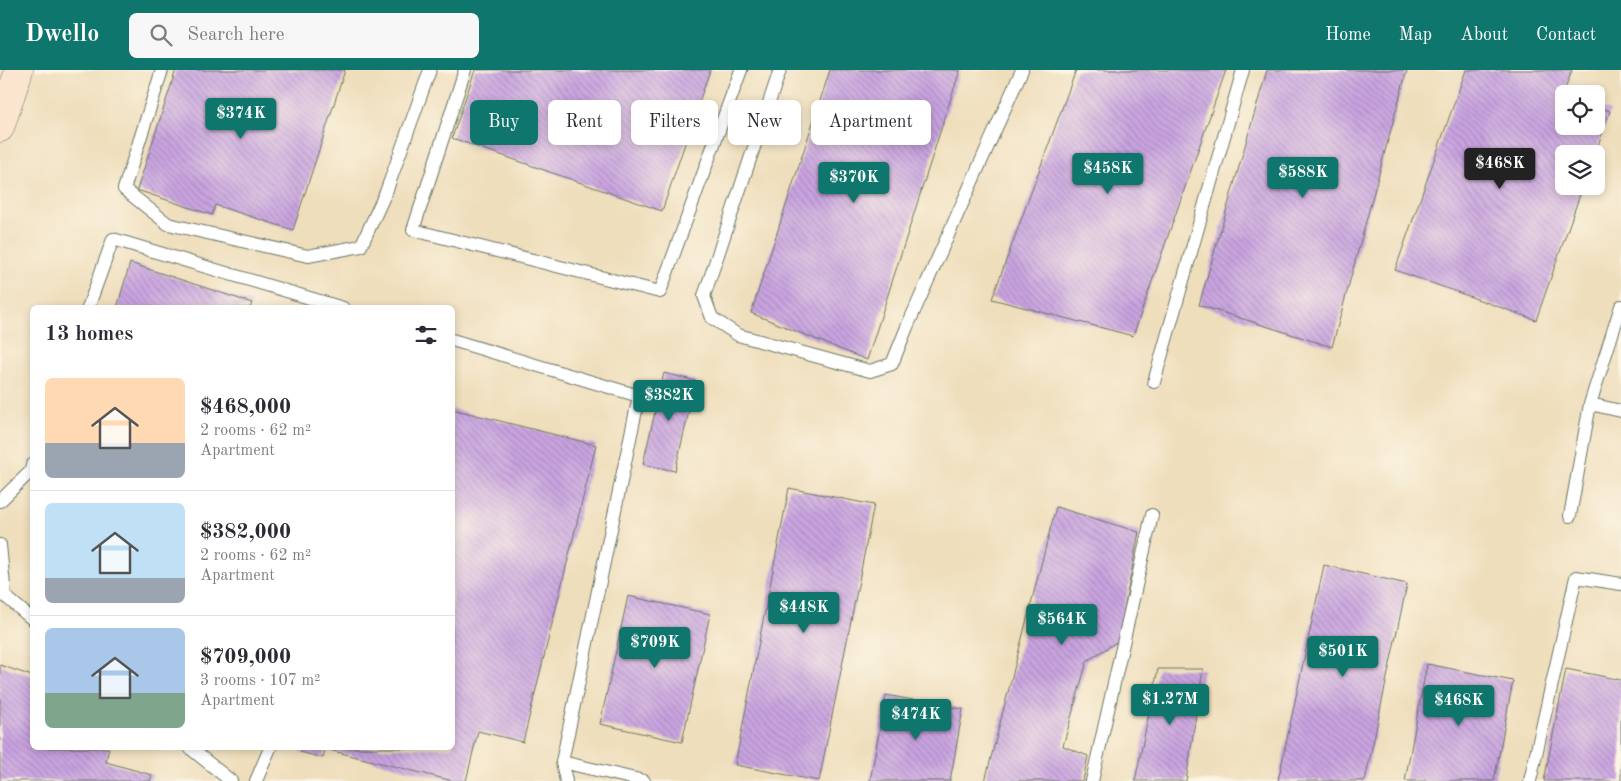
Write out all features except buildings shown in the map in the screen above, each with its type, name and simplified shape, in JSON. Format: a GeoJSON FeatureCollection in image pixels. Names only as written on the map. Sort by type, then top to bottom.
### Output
{"type":"FeatureCollection","features":[{"type":"Feature","properties":{"kind":"main road"},"geometry":{"type":"LineString","coordinates":[[0,128],[19,70]]}},
{"type":"Feature","properties":{"kind":"lane"},"geometry":{"type":"LineString","coordinates":[[162,70],[124,189],[168,224],[308,256],[361,246],[386,192],[430,70]]}},
{"type":"Feature","properties":{"kind":"lane"},"geometry":{"type":"LineString","coordinates":[[465,70],[413,230],[660,292],[741,70]]}},
{"type":"Feature","properties":{"kind":"lane"},"geometry":{"type":"LineString","coordinates":[[780,70],[704,296],[712,318],[738,335],[870,371],[892,364],[1022,70]]}},
{"type":"Feature","properties":{"kind":"lane"},"geometry":{"type":"LineString","coordinates":[[1154,382],[1243,70]]}},
{"type":"Feature","properties":{"kind":"lane"},"geometry":{"type":"LineString","coordinates":[[89,305],[113,239],[333,305]]}},
{"type":"Feature","properties":{"kind":"lane"},"geometry":{"type":"LineString","coordinates":[[1570,516],[1590,404],[1621,306]]}},
{"type":"Feature","properties":{"kind":"lane"},"geometry":{"type":"LineString","coordinates":[[455,341],[639,396],[562,762],[566,781]]}},
{"type":"Feature","properties":{"kind":"lane"},"geometry":{"type":"LineString","coordinates":[[1590,404],[1621,411]]}},
{"type":"Feature","properties":{"kind":"lane"},"geometry":{"type":"LineString","coordinates":[[0,500],[30,472]]}},
{"type":"Feature","properties":{"kind":"lane"},"geometry":{"type":"LineString","coordinates":[[1092,781],[1152,515]]}},
{"type":"Feature","properties":{"kind":"lane"},"geometry":{"type":"LineString","coordinates":[[0,545],[2,598],[30,618]]}},
{"type":"Feature","properties":{"kind":"lane"},"geometry":{"type":"LineString","coordinates":[[1530,781],[1576,577],[1621,584]]}},
{"type":"Feature","properties":{"kind":"lane"},"geometry":{"type":"LineString","coordinates":[[192,750],[231,781]]}},
{"type":"Feature","properties":{"kind":"lane"},"geometry":{"type":"LineString","coordinates":[[256,781],[269,750]]}},
{"type":"Feature","properties":{"kind":"lane"},"geometry":{"type":"LineString","coordinates":[[562,762],[644,781]]}}]}
